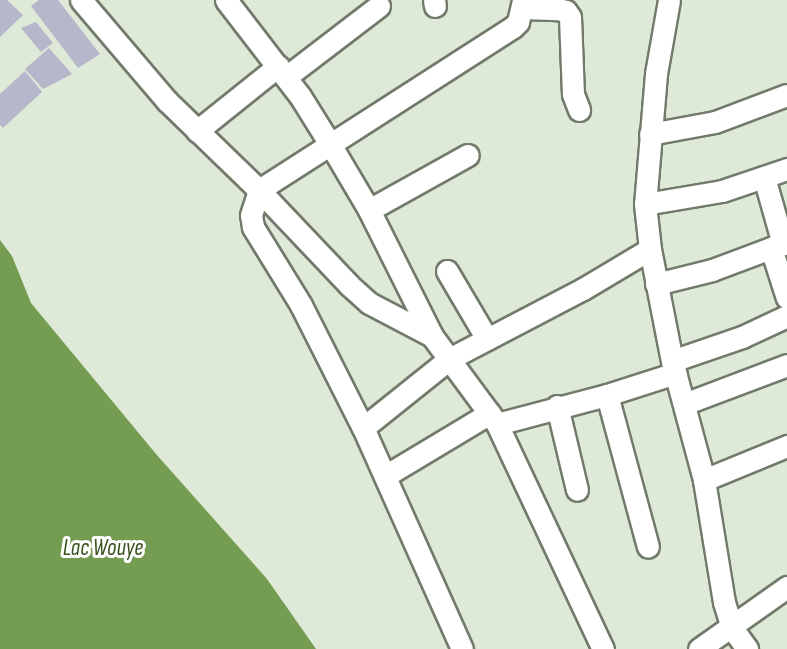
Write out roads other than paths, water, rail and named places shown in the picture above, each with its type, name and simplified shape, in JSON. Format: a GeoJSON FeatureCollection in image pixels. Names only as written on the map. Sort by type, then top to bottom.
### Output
{"type":"FeatureCollection","features":[{"type":"Feature","properties":{"kind":"street"},"geometry":{"type":"LineString","coordinates":[[80,0],[158,92],[259,190],[369,303],[432,336]]}},
{"type":"Feature","properties":{"kind":"street"},"geometry":{"type":"LineString","coordinates":[[226,0],[282,71],[330,144],[369,210],[432,336],[494,419],[603,649]]}},
{"type":"Feature","properties":{"kind":"street"},"geometry":{"type":"LineString","coordinates":[[669,0],[656,74],[650,134],[645,204],[650,249],[674,367],[704,480],[719,578],[732,628],[747,649]]}},
{"type":"Feature","properties":{"kind":"street"},"geometry":{"type":"LineString","coordinates":[[461,649],[363,428],[301,305],[253,227],[251,215],[259,190],[513,27],[522,4],[566,11],[570,17],[573,94],[579,110]]}},
{"type":"Feature","properties":{"kind":"street"},"geometry":{"type":"LineString","coordinates":[[197,131],[379,6]]}},
{"type":"Feature","properties":{"kind":"street"},"geometry":{"type":"LineString","coordinates":[[650,134],[715,122],[787,95]]}},
{"type":"Feature","properties":{"kind":"street"},"geometry":{"type":"LineString","coordinates":[[369,210],[468,155]]}},
{"type":"Feature","properties":{"kind":"street"},"geometry":{"type":"LineString","coordinates":[[645,204],[722,191],[787,169]]}},
{"type":"Feature","properties":{"kind":"street"},"geometry":{"type":"LineString","coordinates":[[764,177],[780,245],[787,298]]}},
{"type":"Feature","properties":{"kind":"street"},"geometry":{"type":"LineString","coordinates":[[656,284],[712,270],[780,245]]}},
{"type":"Feature","properties":{"kind":"street"},"geometry":{"type":"LineString","coordinates":[[363,428],[449,359],[583,289],[650,249]]}},
{"type":"Feature","properties":{"kind":"street"},"geometry":{"type":"LineString","coordinates":[[447,271],[487,339]]}},
{"type":"Feature","properties":{"kind":"street"},"geometry":{"type":"LineString","coordinates":[[385,476],[494,419],[607,395],[787,316]]}},
{"type":"Feature","properties":{"kind":"street"},"geometry":{"type":"LineString","coordinates":[[684,404],[787,365]]}},
{"type":"Feature","properties":{"kind":"street"},"geometry":{"type":"LineString","coordinates":[[607,395],[648,547]]}},
{"type":"Feature","properties":{"kind":"street"},"geometry":{"type":"LineString","coordinates":[[557,406],[576,490]]}},
{"type":"Feature","properties":{"kind":"street"},"geometry":{"type":"LineString","coordinates":[[704,480],[787,446]]}},
{"type":"Feature","properties":{"kind":"street"},"geometry":{"type":"LineString","coordinates":[[699,649],[787,587]]}},
{"type":"Feature","properties":{"kind":"water","name":"Lac Wouye"},"geometry":{"type":"Polygon","coordinates":[[[0,240],[12,256],[31,303],[156,454],[267,579],[316,649],[0,649],[0,240]]]}}]}
